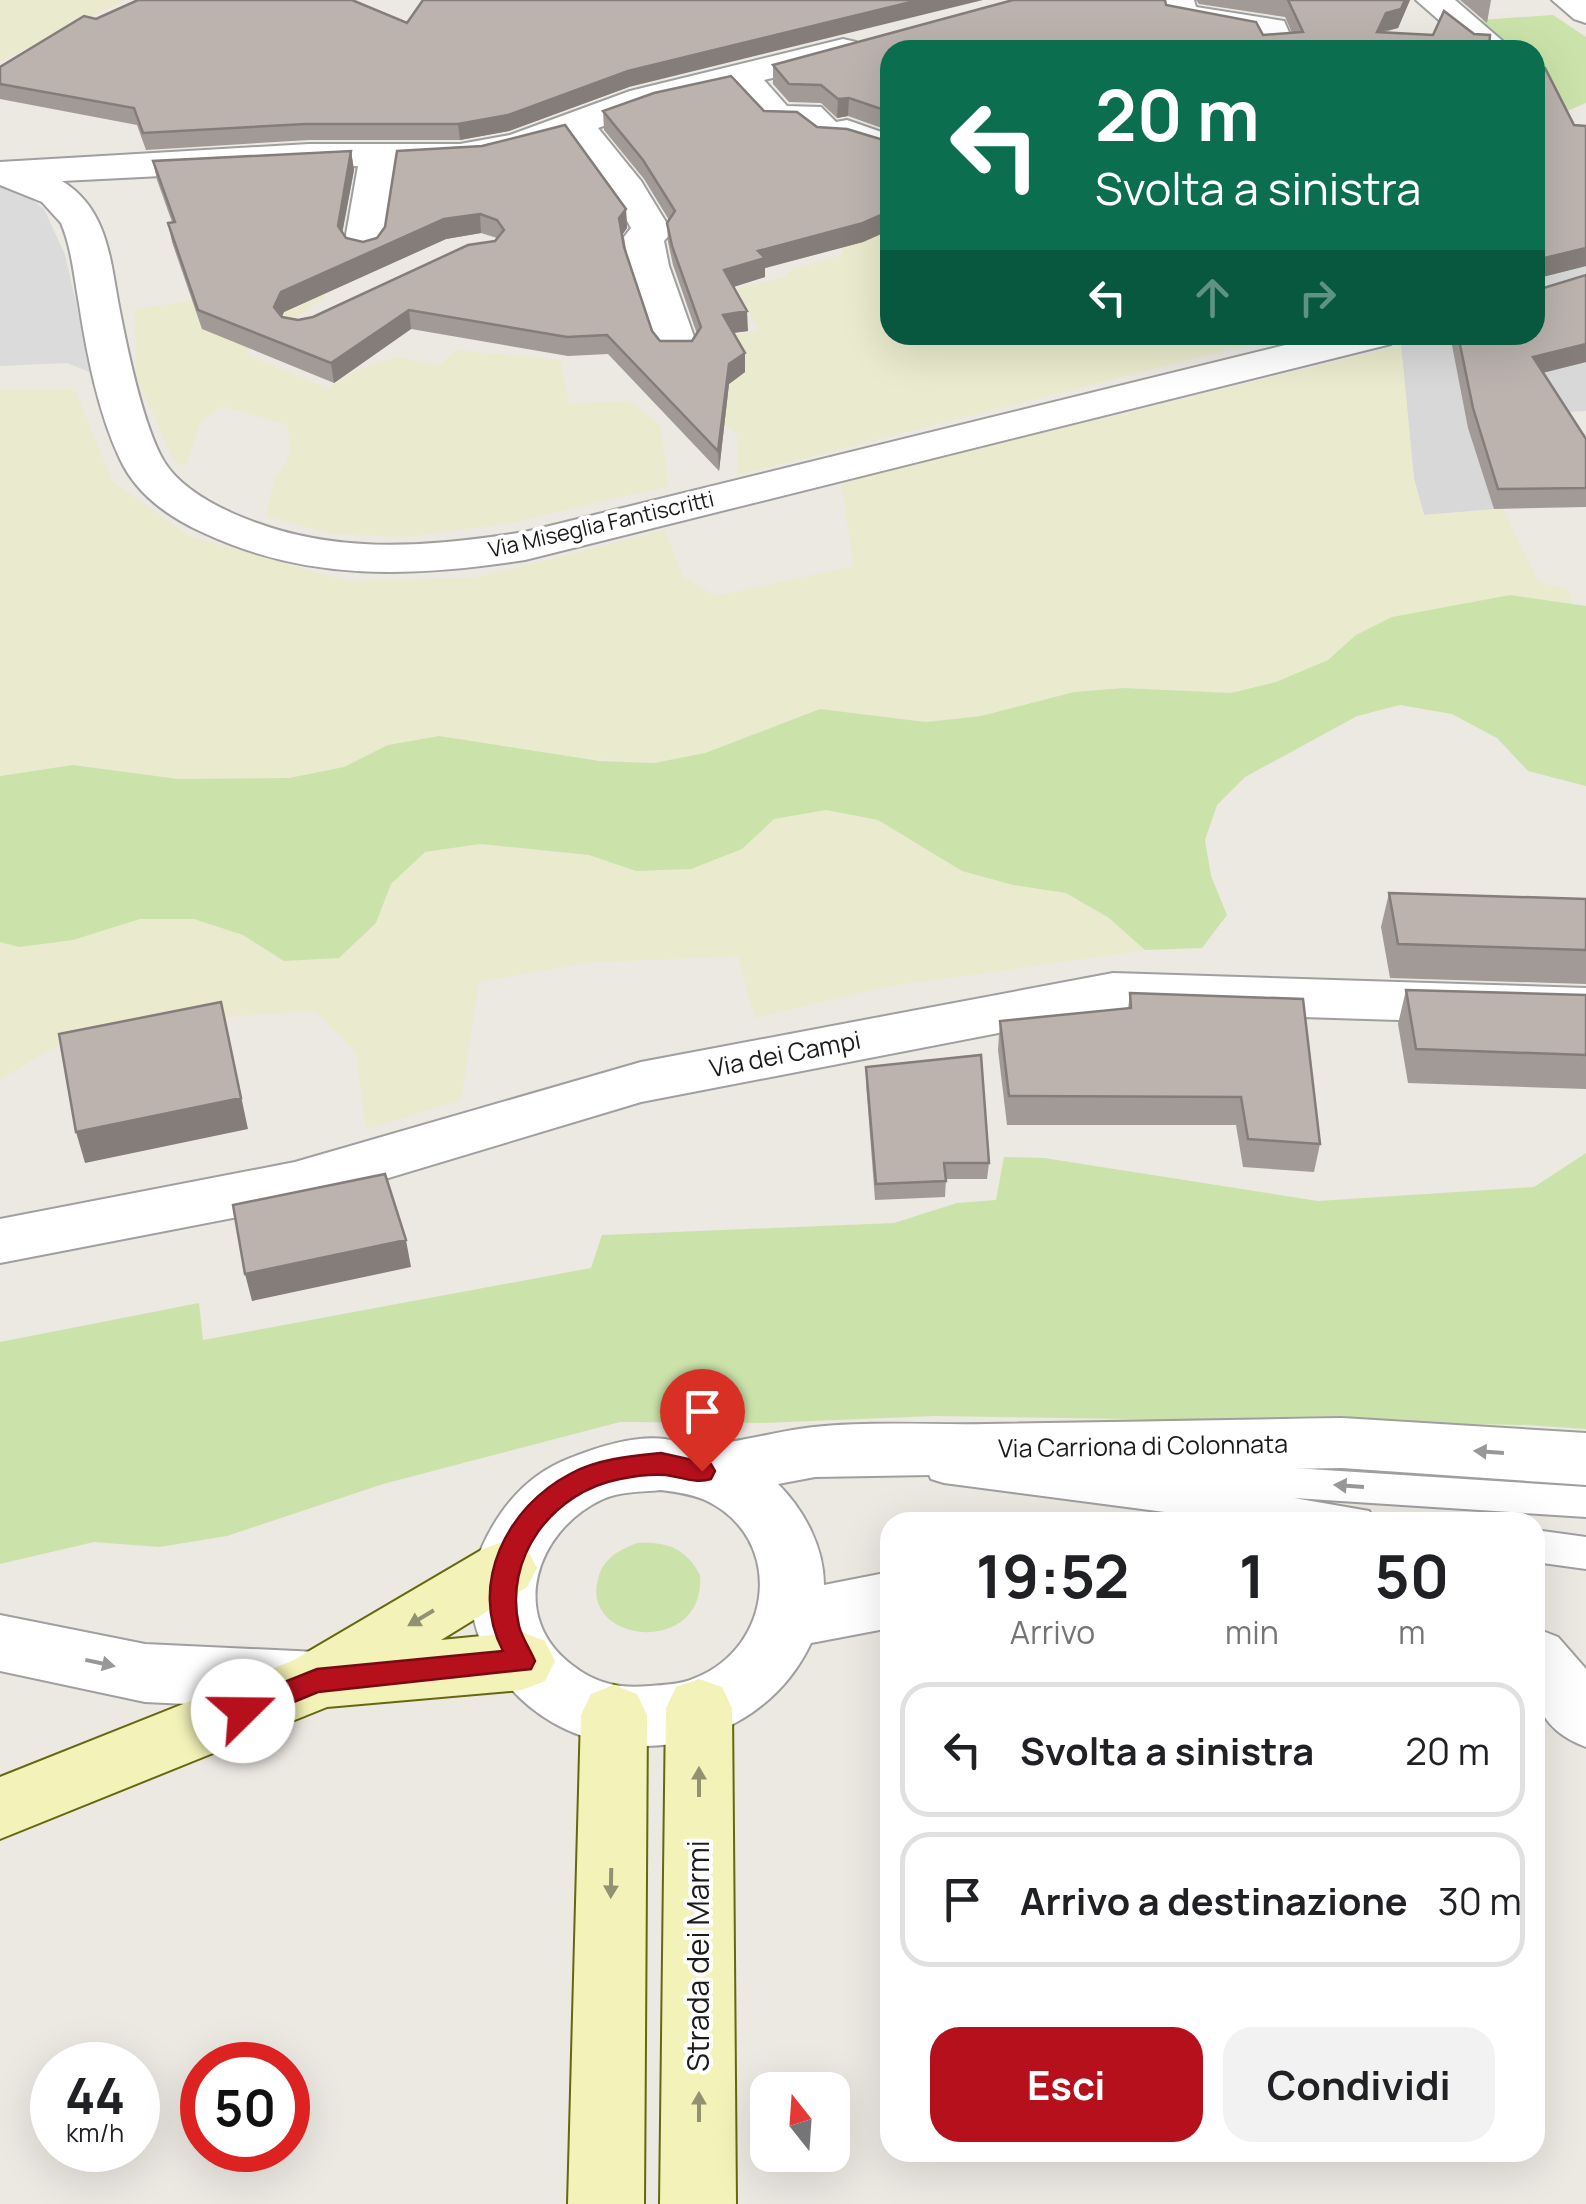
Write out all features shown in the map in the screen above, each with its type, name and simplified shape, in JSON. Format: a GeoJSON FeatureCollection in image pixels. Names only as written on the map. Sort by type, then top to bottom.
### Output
{"type":"FeatureCollection","features":[{"type":"Feature","properties":{"kind":"main road"},"geometry":{"type":"LineString","coordinates":[[0,1808],[317,1680],[505,1568]]}},
{"type":"Feature","properties":{"kind":"main road"},"geometry":{"type":"LineString","coordinates":[[317,1680],[522,1661]]}},
{"type":"Feature","properties":{"kind":"main road","name":"Strada dei Marmi"},"geometry":{"type":"LineString","coordinates":[[698,2204],[699,1708]]}},
{"type":"Feature","properties":{"kind":"main road"},"geometry":{"type":"LineString","coordinates":[[606,2204],[614,1716]]}},
{"type":"Feature","properties":{"kind":"street"},"geometry":{"type":"LineString","coordinates":[[1177,0],[1180,15],[1270,29],[1275,40]]}},
{"type":"Feature","properties":{"kind":"street"},"geometry":{"type":"LineString","coordinates":[[1569,0],[1586,12]]}},
{"type":"Feature","properties":{"kind":"street"},"geometry":{"type":"LineString","coordinates":[[1428,8],[1479,40]]}},
{"type":"Feature","properties":{"kind":"street"},"geometry":{"type":"LineString","coordinates":[[14,177],[308,155],[460,155],[518,144],[643,99],[874,41]]}},
{"type":"Feature","properties":{"kind":"street"},"geometry":{"type":"LineString","coordinates":[[742,77],[777,118],[808,115],[828,135],[847,131],[880,144]]}},
{"type":"Feature","properties":{"kind":"street"},"geometry":{"type":"LineString","coordinates":[[576,125],[625,183],[652,232],[644,238],[649,266],[677,348]]}},
{"type":"Feature","properties":{"kind":"street"},"geometry":{"type":"LineString","coordinates":[[364,246],[379,156]]}},
{"type":"Feature","properties":{"kind":"street","name":"Via Miseglia Fantiscritti"},"geometry":{"type":"LineString","coordinates":[[14,177],[66,200],[87,235],[100,314],[142,461],[183,506],[250,540],[336,560],[431,561],[525,546],[1336,345]]}},
{"type":"Feature","properties":{"kind":"street","name":"Via dei Campi"},"geometry":{"type":"LineString","coordinates":[[0,1241],[295,1184],[640,1082],[1113,992],[1586,1007]]}},
{"type":"Feature","properties":{"kind":"street","name":"Via Carriona di Colonnata"},"geometry":{"type":"LineString","coordinates":[[702,1471],[816,1452],[1342,1443],[1586,1458]]}},
{"type":"Feature","properties":{"kind":"street","name":"Via Carriona di Colonnata"},"geometry":{"type":"LineString","coordinates":[[661,1464],[702,1471],[739,1487],[768,1513],[788,1545],[796,1581],[791,1619],[772,1656],[740,1687],[699,1708],[653,1717],[614,1716],[546,1686],[522,1661],[506,1631],[502,1600],[505,1568],[520,1534],[546,1504],[580,1480],[619,1468],[661,1464]]}},
{"type":"Feature","properties":{"kind":"street"},"geometry":{"type":"LineString","coordinates":[[791,1619],[880,1602]]}},
{"type":"Feature","properties":{"kind":"street"},"geometry":{"type":"LineString","coordinates":[[0,1642],[146,1673],[317,1680]]}},
{"type":"Feature","properties":{"kind":"street"},"geometry":{"type":"LineString","coordinates":[[1545,1669],[1586,1717]]}},
{"type":"Feature","properties":{"kind":"lane"},"geometry":{"type":"LineString","coordinates":[[816,1452],[1586,1502]]}},
{"type":"Feature","properties":{"kind":"lane"},"geometry":{"type":"LineString","coordinates":[[816,1452],[1279,1512]]}},
{"type":"Feature","properties":{"kind":"lane"},"geometry":{"type":"LineString","coordinates":[[1545,1547],[1586,1553]]}},
{"type":"Feature","properties":{"kind":"lane"},"geometry":{"type":"LineString","coordinates":[[1545,1653],[1586,1671]]}},
{"type":"Feature","properties":{"kind":"shaded area"},"geometry":{"type":"Polygon","coordinates":[[[1545,94],[1586,137],[1586,411],[1547,413],[1568,503],[1424,515],[1414,479],[1401,346],[1545,345],[1545,94]]]}},
{"type":"Feature","properties":{"kind":"shaded area"},"geometry":{"type":"Polygon","coordinates":[[[0,186],[23,193],[44,209],[65,255],[92,373],[67,363],[0,366],[0,186]]]}},
{"type":"Feature","properties":{"kind":"green space"},"geometry":{"type":"Polygon","coordinates":[[[0,0],[125,0],[0,61],[0,0]]]}},
{"type":"Feature","properties":{"kind":"green space"},"geometry":{"type":"Polygon","coordinates":[[[1553,15],[1586,37],[1586,103],[1560,114],[1545,95],[1545,40],[1490,40],[1466,21],[1553,15]]]}},
{"type":"Feature","properties":{"kind":"green space"},"geometry":{"type":"Polygon","coordinates":[[[799,204],[880,208],[880,345],[1248,345],[737,475],[737,435],[694,394],[687,343],[759,331],[737,288],[787,277],[787,272],[845,254],[799,204]]]}},
{"type":"Feature","properties":{"kind":"green space"},"geometry":{"type":"Polygon","coordinates":[[[315,271],[325,298],[245,354],[327,388],[358,370],[396,357],[439,365],[456,350],[560,360],[569,404],[630,401],[661,427],[668,486],[510,523],[406,537],[335,534],[266,516],[273,485],[290,454],[288,425],[222,406],[201,422],[185,467],[174,461],[136,376],[135,309],[286,287],[315,271]]]}},
{"type":"Feature","properties":{"kind":"green space"},"geometry":{"type":"Polygon","coordinates":[[[1401,346],[1414,479],[1424,515],[1503,509],[1539,583],[1567,588],[1573,604],[1510,595],[1356,635],[1328,660],[1276,682],[1231,693],[1124,688],[1074,692],[981,716],[926,722],[820,709],[705,753],[654,763],[388,745],[344,767],[289,778],[178,779],[73,765],[0,776],[0,390],[75,390],[113,482],[189,536],[347,581],[474,578],[665,530],[683,577],[716,596],[854,566],[841,482],[1401,346]]]}},
{"type":"Feature","properties":{"kind":"green space"},"geometry":{"type":"Polygon","coordinates":[[[1510,595],[1586,606],[1586,786],[1528,771],[1497,738],[1452,714],[1400,705],[1357,716],[1245,777],[1217,805],[1205,840],[1211,876],[1227,915],[1202,948],[1145,950],[1109,918],[1066,893],[1013,885],[962,871],[878,820],[826,810],[774,819],[742,849],[691,869],[636,871],[589,855],[480,844],[425,852],[391,884],[376,923],[339,958],[284,961],[243,935],[194,919],[140,919],[73,940],[19,947],[0,942],[0,776],[73,765],[178,779],[289,778],[344,767],[388,745],[439,736],[600,761],[654,763],[705,753],[820,709],[926,722],[981,716],[1074,692],[1124,688],[1231,693],[1276,682],[1328,660],[1356,635],[1392,617],[1510,595]]]}},
{"type":"Feature","properties":{"kind":"green space"},"geometry":{"type":"Polygon","coordinates":[[[826,810],[878,820],[962,871],[1013,885],[1066,893],[1109,918],[1145,950],[884,987],[755,1018],[738,956],[585,963],[479,982],[461,1100],[366,1129],[356,1052],[315,1011],[233,1016],[50,1049],[0,1080],[0,942],[19,947],[73,940],[140,918],[195,919],[243,935],[284,961],[376,923],[391,884],[425,852],[480,844],[589,855],[636,871],[742,849],[774,819],[826,810]]]}},
{"type":"Feature","properties":{"kind":"green space"},"geometry":{"type":"Polygon","coordinates":[[[1586,1153],[1586,1429],[934,1416],[761,1423],[620,1422],[383,1484],[227,1536],[159,1547],[94,1542],[0,1564],[0,1342],[199,1303],[203,1340],[591,1268],[602,1235],[894,1223],[957,1203],[996,1200],[1004,1157],[1044,1158],[1318,1201],[1534,1187],[1586,1153]]]}},
{"type":"Feature","properties":{"kind":"green space"},"geometry":{"type":"Polygon","coordinates":[[[637,1543],[657,1543],[682,1552],[700,1575],[697,1601],[684,1619],[666,1629],[644,1632],[624,1628],[607,1617],[597,1601],[598,1579],[608,1560],[637,1543]]]}},
{"type":"Feature","properties":{"kind":"building"},"geometry":{"type":"Polygon","coordinates":[[[138,0],[352,0],[407,23],[423,0],[919,0],[628,71],[508,115],[458,124],[306,124],[143,133],[134,108],[0,84],[0,67],[84,16],[96,19],[138,0]]]}},
{"type":"Feature","properties":{"kind":"building"},"geometry":{"type":"Polygon","coordinates":[[[1013,0],[1165,0],[1166,5],[1256,22],[1263,35],[1303,32],[1288,0],[1405,0],[1401,9],[1386,13],[1377,32],[1433,35],[1444,11],[1474,34],[1490,35],[1490,40],[880,40],[880,109],[849,98],[838,99],[821,85],[789,84],[773,65],[1013,0]]]}},
{"type":"Feature","properties":{"kind":"building"},"geometry":{"type":"Polygon","coordinates":[[[1545,68],[1574,125],[1586,126],[1586,248],[1545,258],[1545,68]]]}},
{"type":"Feature","properties":{"kind":"building"},"geometry":{"type":"Polygon","coordinates":[[[731,76],[764,111],[797,112],[817,127],[847,129],[880,139],[880,215],[758,251],[765,258],[724,270],[747,311],[723,315],[745,353],[729,364],[718,451],[607,335],[567,337],[409,310],[331,363],[198,310],[168,223],[175,222],[153,161],[351,151],[338,226],[346,238],[363,242],[377,238],[385,227],[397,151],[482,146],[565,125],[626,209],[619,218],[624,247],[652,331],[660,341],[692,341],[701,327],[672,246],[667,223],[675,211],[643,160],[603,111],[654,93],[731,76]],[[480,214],[444,219],[281,292],[274,307],[282,317],[313,317],[468,245],[495,241],[504,230],[497,220],[480,214]]]}},
{"type":"Feature","properties":{"kind":"building"},"geometry":{"type":"Polygon","coordinates":[[[1586,275],[1586,344],[1533,357],[1586,439],[1586,488],[1498,489],[1473,408],[1460,345],[1545,345],[1545,288],[1586,275]]]}},
{"type":"Feature","properties":{"kind":"building"},"geometry":{"type":"Polygon","coordinates":[[[1389,893],[1586,899],[1586,950],[1398,944],[1389,893]]]}},
{"type":"Feature","properties":{"kind":"building"},"geometry":{"type":"Polygon","coordinates":[[[1406,990],[1586,995],[1586,1055],[1416,1049],[1406,990]]]}},
{"type":"Feature","properties":{"kind":"building"},"geometry":{"type":"Polygon","coordinates":[[[1130,993],[1303,999],[1320,1144],[1248,1139],[1241,1097],[1009,1096],[1000,1021],[1131,1008],[1130,993]]]}},
{"type":"Feature","properties":{"kind":"building"},"geometry":{"type":"Polygon","coordinates":[[[221,1002],[241,1098],[76,1132],[59,1034],[221,1002]]]}},
{"type":"Feature","properties":{"kind":"building"},"geometry":{"type":"Polygon","coordinates":[[[981,1055],[989,1163],[944,1163],[946,1181],[876,1184],[866,1067],[981,1055]]]}},
{"type":"Feature","properties":{"kind":"building"},"geometry":{"type":"Polygon","coordinates":[[[385,1174],[406,1240],[245,1274],[233,1205],[385,1174]]]}},
{"type":"Feature","properties":{"kind":"route"},"geometry":{"type":"LineString","coordinates":[[243,1711],[317,1680],[522,1661],[506,1631],[502,1600],[505,1568],[520,1534],[546,1504],[580,1480],[619,1468],[661,1464],[702,1471]]}}]}
